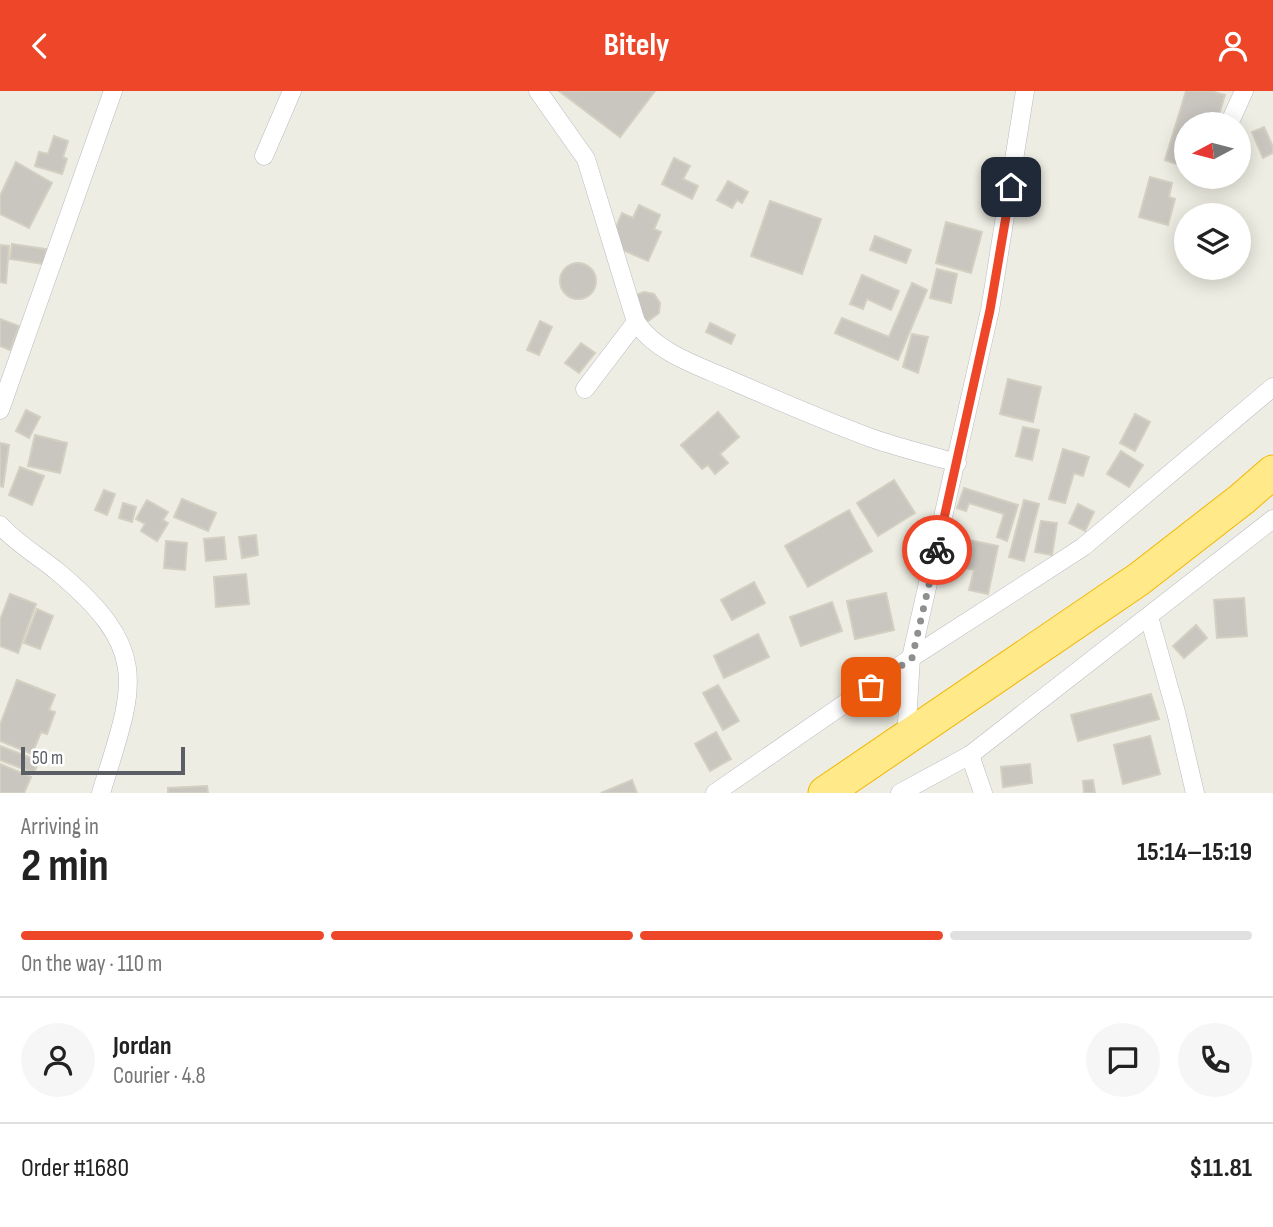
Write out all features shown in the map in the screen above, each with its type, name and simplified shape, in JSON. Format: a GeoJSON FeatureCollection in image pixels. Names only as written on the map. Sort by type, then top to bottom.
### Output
{"type":"FeatureCollection","features":[{"type":"Feature","properties":{"kind":"highway"},"geometry":{"type":"LineString","coordinates":[[825,793],[1139,579],[1242,499],[1273,471]]}},
{"type":"Feature","properties":{"kind":"street"},"geometry":{"type":"LineString","coordinates":[[0,410],[113,91]]}},
{"type":"Feature","properties":{"kind":"street"},"geometry":{"type":"LineString","coordinates":[[264,156],[292,91]]}},
{"type":"Feature","properties":{"kind":"street"},"geometry":{"type":"LineString","coordinates":[[538,91],[586,159],[636,322],[643,332],[660,345],[716,373],[875,439],[957,463]]}},
{"type":"Feature","properties":{"kind":"street"},"geometry":{"type":"LineString","coordinates":[[906,739],[912,658],[990,310],[1026,91]]}},
{"type":"Feature","properties":{"kind":"street"},"geometry":{"type":"LineString","coordinates":[[1234,112],[1244,91]]}},
{"type":"Feature","properties":{"kind":"street"},"geometry":{"type":"LineString","coordinates":[[585,389],[636,322]]}},
{"type":"Feature","properties":{"kind":"street"},"geometry":{"type":"LineString","coordinates":[[715,793],[912,658],[1083,547],[1273,387]]}},
{"type":"Feature","properties":{"kind":"street"},"geometry":{"type":"LineString","coordinates":[[900,793],[970,755],[1273,519]]}},
{"type":"Feature","properties":{"kind":"street"},"geometry":{"type":"LineString","coordinates":[[0,525],[13,539],[46,561],[87,596],[115,631],[125,653],[130,684],[126,713],[101,793]]}},
{"type":"Feature","properties":{"kind":"street"},"geometry":{"type":"LineString","coordinates":[[1149,617],[1195,793]]}},
{"type":"Feature","properties":{"kind":"street"},"geometry":{"type":"LineString","coordinates":[[970,755],[984,793]]}},
{"type":"Feature","properties":{"kind":"building"},"geometry":{"type":"Polygon","coordinates":[[[559,91],[655,91],[620,137],[559,91]]]}},
{"type":"Feature","properties":{"kind":"building"},"geometry":{"type":"Polygon","coordinates":[[[1186,91],[1211,91],[1225,95],[1220,112],[1180,112],[1186,91]]]}},
{"type":"Feature","properties":{"kind":"building"},"geometry":{"type":"Polygon","coordinates":[[[1264,127],[1273,153],[1263,158],[1252,132],[1264,127]]]}},
{"type":"Feature","properties":{"kind":"building"},"geometry":{"type":"Polygon","coordinates":[[[1174,130],[1174,163],[1165,160],[1174,130]]]}},
{"type":"Feature","properties":{"kind":"building"},"geometry":{"type":"Polygon","coordinates":[[[54,136],[68,141],[63,157],[67,159],[62,174],[35,166],[39,152],[48,154],[54,136]]]}},
{"type":"Feature","properties":{"kind":"building"},"geometry":{"type":"Polygon","coordinates":[[[674,158],[690,166],[683,179],[698,186],[692,199],[662,184],[674,158]]]}},
{"type":"Feature","properties":{"kind":"building"},"geometry":{"type":"Polygon","coordinates":[[[16,162],[52,183],[29,228],[0,214],[0,196],[16,162]]]}},
{"type":"Feature","properties":{"kind":"building"},"geometry":{"type":"Polygon","coordinates":[[[1150,177],[1172,183],[1169,197],[1175,199],[1168,225],[1139,217],[1150,177]]]}},
{"type":"Feature","properties":{"kind":"building"},"geometry":{"type":"Polygon","coordinates":[[[728,181],[748,192],[742,203],[737,200],[732,208],[717,200],[728,181]]]}},
{"type":"Feature","properties":{"kind":"building"},"geometry":{"type":"Polygon","coordinates":[[[770,201],[821,219],[802,274],[751,256],[770,201]]]}},
{"type":"Feature","properties":{"kind":"building"},"geometry":{"type":"Polygon","coordinates":[[[639,205],[660,215],[654,229],[661,232],[648,261],[609,244],[622,213],[633,218],[639,205]]]}},
{"type":"Feature","properties":{"kind":"building"},"geometry":{"type":"Polygon","coordinates":[[[946,222],[982,232],[971,273],[936,263],[946,222]]]}},
{"type":"Feature","properties":{"kind":"building"},"geometry":{"type":"Polygon","coordinates":[[[875,236],[911,250],[906,263],[870,250],[875,236]]]}},
{"type":"Feature","properties":{"kind":"building"},"geometry":{"type":"Polygon","coordinates":[[[12,244],[46,249],[44,264],[10,259],[12,244]]]}},
{"type":"Feature","properties":{"kind":"building"},"geometry":{"type":"Polygon","coordinates":[[[0,245],[9,246],[6,283],[0,282],[0,245]]]}},
{"type":"Feature","properties":{"kind":"building"},"geometry":{"type":"Polygon","coordinates":[[[578,263],[591,268],[596,281],[591,294],[578,299],[565,294],[560,281],[565,268],[578,263]]]}},
{"type":"Feature","properties":{"kind":"building"},"geometry":{"type":"Polygon","coordinates":[[[937,269],[957,274],[951,303],[930,298],[937,269]]]}},
{"type":"Feature","properties":{"kind":"building"},"geometry":{"type":"Polygon","coordinates":[[[862,275],[899,291],[891,310],[867,299],[863,309],[850,304],[862,275]]]}},
{"type":"Feature","properties":{"kind":"building"},"geometry":{"type":"Polygon","coordinates":[[[912,283],[927,290],[898,360],[835,333],[842,318],[889,337],[912,283]]]}},
{"type":"Feature","properties":{"kind":"building"},"geometry":{"type":"Polygon","coordinates":[[[644,292],[654,294],[660,303],[659,313],[647,322],[630,303],[636,295],[644,292]]]}},
{"type":"Feature","properties":{"kind":"building"},"geometry":{"type":"Polygon","coordinates":[[[0,319],[19,326],[10,350],[0,346],[0,319]]]}},
{"type":"Feature","properties":{"kind":"building"},"geometry":{"type":"Polygon","coordinates":[[[540,321],[552,327],[539,355],[527,350],[540,321]]]}},
{"type":"Feature","properties":{"kind":"building"},"geometry":{"type":"Polygon","coordinates":[[[710,323],[735,335],[731,344],[706,332],[710,323]]]}},
{"type":"Feature","properties":{"kind":"building"},"geometry":{"type":"Polygon","coordinates":[[[912,334],[928,337],[918,373],[903,367],[912,334]]]}},
{"type":"Feature","properties":{"kind":"building"},"geometry":{"type":"Polygon","coordinates":[[[581,343],[595,353],[579,373],[565,363],[581,343]]]}},
{"type":"Feature","properties":{"kind":"building"},"geometry":{"type":"Polygon","coordinates":[[[1008,379],[1041,387],[1033,422],[1000,414],[1008,379]]]}},
{"type":"Feature","properties":{"kind":"building"},"geometry":{"type":"Polygon","coordinates":[[[26,410],[40,417],[29,438],[16,431],[26,410]]]}},
{"type":"Feature","properties":{"kind":"building"},"geometry":{"type":"Polygon","coordinates":[[[718,412],[739,437],[720,454],[728,463],[715,474],[708,465],[702,469],[681,445],[718,412]]]}},
{"type":"Feature","properties":{"kind":"building"},"geometry":{"type":"Polygon","coordinates":[[[1135,414],[1150,422],[1135,451],[1120,443],[1135,414]]]}},
{"type":"Feature","properties":{"kind":"building"},"geometry":{"type":"Polygon","coordinates":[[[1023,427],[1039,430],[1032,460],[1016,456],[1023,427]]]}},
{"type":"Feature","properties":{"kind":"building"},"geometry":{"type":"Polygon","coordinates":[[[35,435],[67,443],[60,473],[28,466],[35,435]]]}},
{"type":"Feature","properties":{"kind":"building"},"geometry":{"type":"Polygon","coordinates":[[[0,443],[9,445],[3,487],[0,486],[0,443]]]}},
{"type":"Feature","properties":{"kind":"building"},"geometry":{"type":"Polygon","coordinates":[[[1063,449],[1089,457],[1083,476],[1074,473],[1065,503],[1049,499],[1063,449]]]}},
{"type":"Feature","properties":{"kind":"building"},"geometry":{"type":"Polygon","coordinates":[[[1121,451],[1143,465],[1129,487],[1107,474],[1121,451]]]}},
{"type":"Feature","properties":{"kind":"building"},"geometry":{"type":"Polygon","coordinates":[[[20,467],[44,476],[32,505],[9,495],[20,467]]]}},
{"type":"Feature","properties":{"kind":"building"},"geometry":{"type":"Polygon","coordinates":[[[894,480],[915,513],[878,536],[857,503],[894,480]]]}},
{"type":"Feature","properties":{"kind":"building"},"geometry":{"type":"Polygon","coordinates":[[[964,488],[1018,505],[1007,541],[997,537],[1004,514],[969,503],[966,511],[957,508],[964,488]]]}},
{"type":"Feature","properties":{"kind":"building"},"geometry":{"type":"Polygon","coordinates":[[[104,490],[115,494],[107,515],[95,510],[104,490]]]}},
{"type":"Feature","properties":{"kind":"building"},"geometry":{"type":"Polygon","coordinates":[[[182,499],[216,513],[208,531],[174,517],[182,499]]]}},
{"type":"Feature","properties":{"kind":"building"},"geometry":{"type":"Polygon","coordinates":[[[147,500],[168,512],[163,520],[168,523],[157,541],[141,531],[145,524],[136,519],[147,500]]]}},
{"type":"Feature","properties":{"kind":"building"},"geometry":{"type":"Polygon","coordinates":[[[1024,500],[1039,504],[1024,561],[1009,557],[1024,500]]]}},
{"type":"Feature","properties":{"kind":"building"},"geometry":{"type":"Polygon","coordinates":[[[123,503],[136,507],[132,522],[119,518],[123,503]]]}},
{"type":"Feature","properties":{"kind":"building"},"geometry":{"type":"Polygon","coordinates":[[[1078,504],[1094,512],[1085,531],[1069,523],[1078,504]]]}},
{"type":"Feature","properties":{"kind":"building"},"geometry":{"type":"Polygon","coordinates":[[[849,510],[872,551],[808,587],[785,546],[849,510]]]}},
{"type":"Feature","properties":{"kind":"building"},"geometry":{"type":"Polygon","coordinates":[[[1041,521],[1057,523],[1052,555],[1035,552],[1041,521]]]}},
{"type":"Feature","properties":{"kind":"building"},"geometry":{"type":"Polygon","coordinates":[[[256,535],[258,555],[242,558],[239,537],[256,535]]]}},
{"type":"Feature","properties":{"kind":"building"},"geometry":{"type":"Polygon","coordinates":[[[224,537],[226,559],[206,561],[204,539],[224,537]]]}},
{"type":"Feature","properties":{"kind":"building"},"geometry":{"type":"Polygon","coordinates":[[[955,537],[998,546],[988,594],[969,590],[974,570],[949,564],[955,537]]]}},
{"type":"Feature","properties":{"kind":"building"},"geometry":{"type":"Polygon","coordinates":[[[166,541],[187,543],[185,570],[164,568],[166,541]]]}},
{"type":"Feature","properties":{"kind":"building"},"geometry":{"type":"Polygon","coordinates":[[[246,574],[249,604],[216,607],[214,577],[246,574]]]}},
{"type":"Feature","properties":{"kind":"building"},"geometry":{"type":"Polygon","coordinates":[[[754,582],[765,603],[732,620],[721,600],[754,582]]]}},
{"type":"Feature","properties":{"kind":"building"},"geometry":{"type":"Polygon","coordinates":[[[886,593],[894,630],[855,639],[847,601],[886,593]]]}},
{"type":"Feature","properties":{"kind":"building"},"geometry":{"type":"Polygon","coordinates":[[[10,594],[36,604],[18,653],[0,646],[0,620],[10,594]]]}},
{"type":"Feature","properties":{"kind":"building"},"geometry":{"type":"Polygon","coordinates":[[[1244,598],[1247,636],[1217,638],[1214,600],[1244,598]]]}},
{"type":"Feature","properties":{"kind":"building"},"geometry":{"type":"Polygon","coordinates":[[[832,602],[842,631],[801,646],[790,617],[832,602]]]}},
{"type":"Feature","properties":{"kind":"building"},"geometry":{"type":"Polygon","coordinates":[[[37,609],[53,616],[40,649],[24,643],[37,609]]]}},
{"type":"Feature","properties":{"kind":"building"},"geometry":{"type":"Polygon","coordinates":[[[1196,625],[1207,638],[1184,658],[1173,646],[1196,625]]]}},
{"type":"Feature","properties":{"kind":"building"},"geometry":{"type":"Polygon","coordinates":[[[758,634],[769,657],[724,678],[714,656],[758,634]]]}},
{"type":"Feature","properties":{"kind":"building"},"geometry":{"type":"Polygon","coordinates":[[[17,680],[55,695],[49,710],[55,712],[47,734],[41,732],[32,754],[0,741],[0,725],[17,680]]]}},
{"type":"Feature","properties":{"kind":"building"},"geometry":{"type":"Polygon","coordinates":[[[718,685],[739,721],[723,730],[703,693],[718,685]]]}},
{"type":"Feature","properties":{"kind":"building"},"geometry":{"type":"Polygon","coordinates":[[[1151,694],[1159,719],[1078,741],[1071,715],[1151,694]]]}},
{"type":"Feature","properties":{"kind":"building"},"geometry":{"type":"Polygon","coordinates":[[[716,732],[731,759],[710,771],[695,744],[716,732]]]}},
{"type":"Feature","properties":{"kind":"building"},"geometry":{"type":"Polygon","coordinates":[[[1150,736],[1160,774],[1123,784],[1114,745],[1150,736]]]}},
{"type":"Feature","properties":{"kind":"building"},"geometry":{"type":"Polygon","coordinates":[[[0,746],[39,761],[34,773],[0,760],[0,746]]]}},
{"type":"Feature","properties":{"kind":"building"},"geometry":{"type":"Polygon","coordinates":[[[0,764],[31,777],[24,793],[0,793],[0,764]]]}},
{"type":"Feature","properties":{"kind":"building"},"geometry":{"type":"Polygon","coordinates":[[[1030,764],[1032,783],[1003,787],[1001,767],[1030,764]]]}},
{"type":"Feature","properties":{"kind":"building"},"geometry":{"type":"Polygon","coordinates":[[[632,780],[637,793],[601,793],[632,780]]]}},
{"type":"Feature","properties":{"kind":"building"},"geometry":{"type":"Polygon","coordinates":[[[1093,780],[1095,793],[1084,793],[1083,781],[1093,780]]]}},
{"type":"Feature","properties":{"kind":"building"},"geometry":{"type":"Polygon","coordinates":[[[207,786],[208,793],[168,793],[168,788],[207,786]]]}},
{"type":"Feature","properties":{"kind":"way so far"},"geometry":{"type":"LineString","coordinates":[[871,687],[912,658],[937,550]]}},
{"type":"Feature","properties":{"kind":"route"},"geometry":{"type":"LineString","coordinates":[[937,550],[990,310],[1011,187]]}}]}
